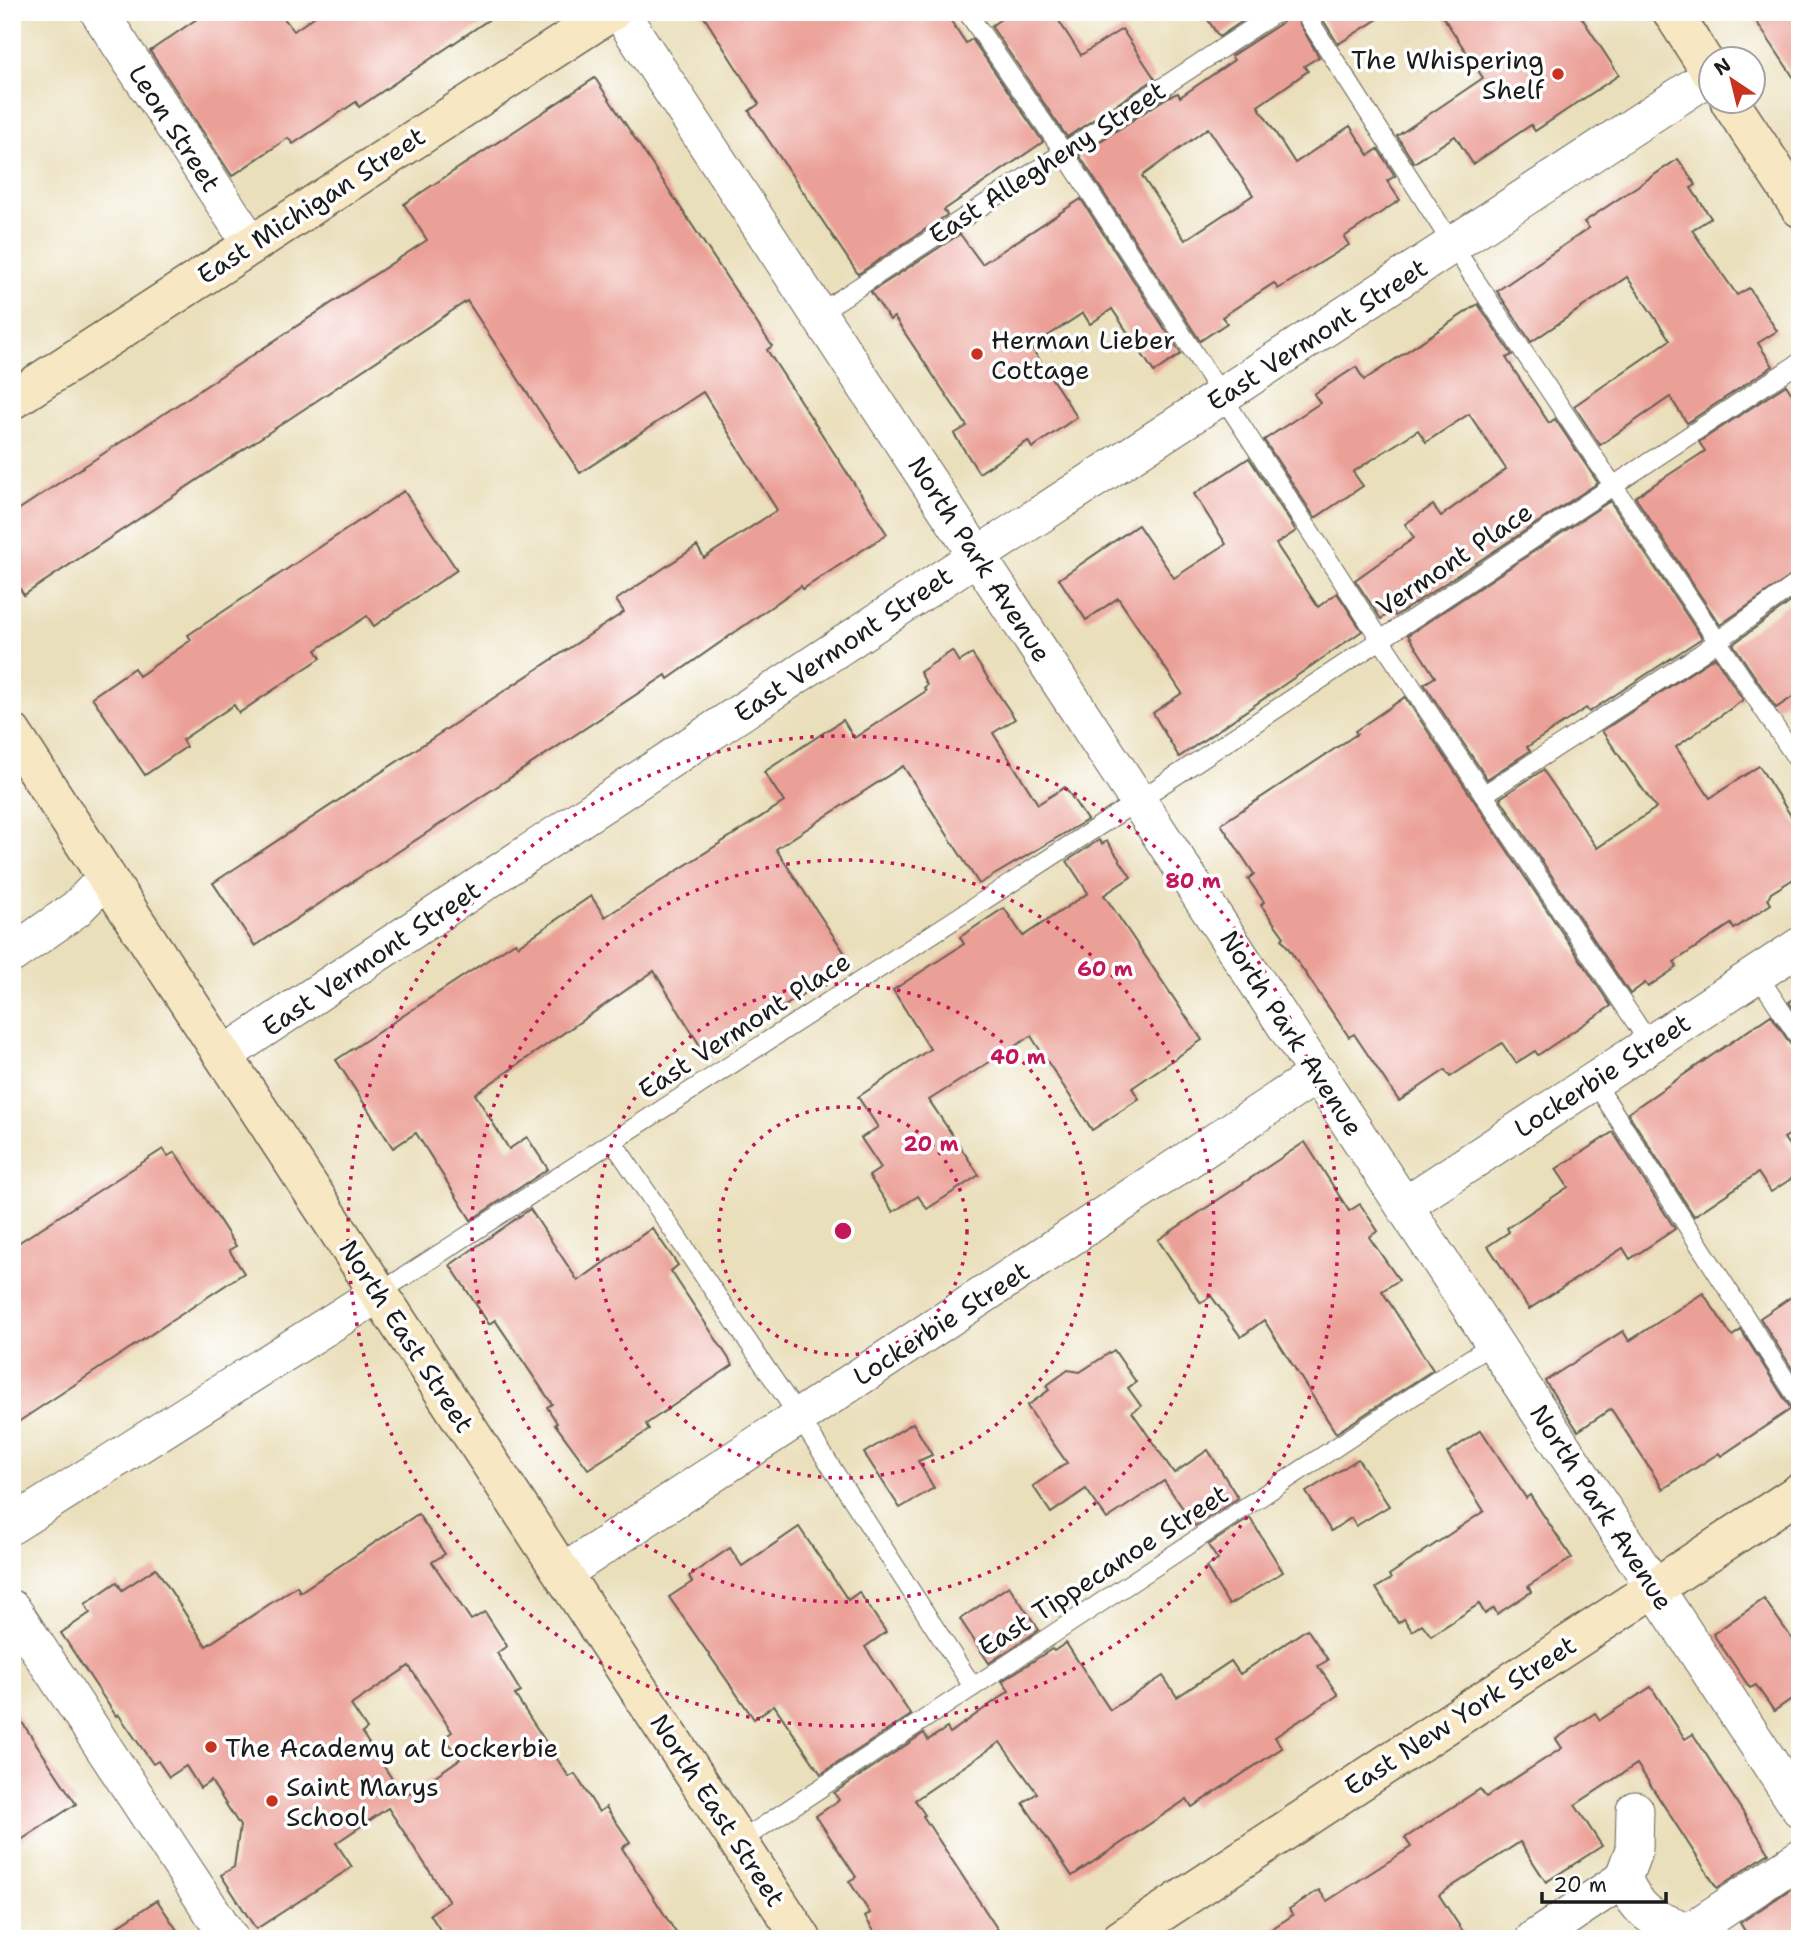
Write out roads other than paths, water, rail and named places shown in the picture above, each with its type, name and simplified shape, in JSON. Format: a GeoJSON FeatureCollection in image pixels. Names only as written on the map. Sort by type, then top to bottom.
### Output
{"type":"FeatureCollection","features":[{"type":"Feature","properties":{"kind":"main road","name":"East Michigan Street"},"geometry":{"type":"LineString","coordinates":[[12,400],[611,12]]}},
{"type":"Feature","properties":{"kind":"main road"},"geometry":{"type":"LineString","coordinates":[[1672,12],[1696,49]]}},
{"type":"Feature","properties":{"kind":"main road"},"geometry":{"type":"LineString","coordinates":[[1739,116],[1800,208]]}},
{"type":"Feature","properties":{"kind":"main road","name":"North East Street"},"geometry":{"type":"LineString","coordinates":[[12,733],[802,1939]]}},
{"type":"Feature","properties":{"kind":"main road","name":"East New York Street"},"geometry":{"type":"LineString","coordinates":[[1125,1938],[1800,1492]]}},
{"type":"Feature","properties":{"kind":"street","name":"Leon Street"},"geometry":{"type":"LineString","coordinates":[[99,12],[251,244]]}},
{"type":"Feature","properties":{"kind":"street","name":"North Park Avenue"},"geometry":{"type":"LineString","coordinates":[[620,12],[1800,1809]]}},
{"type":"Feature","properties":{"kind":"street","name":"East Vermont Street"},"geometry":{"type":"LineString","coordinates":[[224,1055],[978,555],[1696,85]]}},
{"type":"Feature","properties":{"kind":"street"},"geometry":{"type":"LineString","coordinates":[[12,954],[76,909],[107,877]]}},
{"type":"Feature","properties":{"kind":"street","name":"Lockerbie Street"},"geometry":{"type":"LineString","coordinates":[[1405,1205],[1800,946]]}},
{"type":"Feature","properties":{"kind":"street","name":"Lockerbie Street"},"geometry":{"type":"LineString","coordinates":[[563,1573],[1319,1073]]}},
{"type":"Feature","properties":{"kind":"street"},"geometry":{"type":"LineString","coordinates":[[12,1525],[379,1293]]}},
{"type":"Feature","properties":{"kind":"street"},"geometry":{"type":"LineString","coordinates":[[12,1609],[229,1939]]}},
{"type":"Feature","properties":{"kind":"street"},"geometry":{"type":"LineString","coordinates":[[1534,1939],[1623,1879],[1634,1849],[1635,1810]]}},
{"type":"Feature","properties":{"kind":"street"},"geometry":{"type":"LineString","coordinates":[[1623,1879],[1636,1905],[1652,1917],[1689,1932],[1800,1858]]}},
{"type":"Feature","properties":{"kind":"lane"},"geometry":{"type":"LineString","coordinates":[[967,12],[1063,151],[1380,639],[1650,1044]]}},
{"type":"Feature","properties":{"kind":"lane","name":"East Allegheny Street"},"geometry":{"type":"LineString","coordinates":[[819,313],[1277,12]]}},
{"type":"Feature","properties":{"kind":"lane"},"geometry":{"type":"LineString","coordinates":[[1304,12],[1454,244],[1800,764]]}},
{"type":"Feature","properties":{"kind":"lane","name":"Vermont Place"},"geometry":{"type":"LineString","coordinates":[[1139,800],[1800,362]]}},
{"type":"Feature","properties":{"kind":"lane"},"geometry":{"type":"LineString","coordinates":[[1483,795],[1718,640],[1800,581]]}},
{"type":"Feature","properties":{"kind":"lane","name":"East Vermont Place"},"geometry":{"type":"LineString","coordinates":[[379,1293],[1139,800]]}},
{"type":"Feature","properties":{"kind":"lane"},"geometry":{"type":"LineString","coordinates":[[1756,974],[1800,1039]]}},
{"type":"Feature","properties":{"kind":"lane"},"geometry":{"type":"LineString","coordinates":[[1594,1081],[1800,1402]]}},
{"type":"Feature","properties":{"kind":"lane","name":"East Tippecanoe Street"},"geometry":{"type":"LineString","coordinates":[[613,1142],[799,1417],[973,1687],[1495,1342]]}},
{"type":"Feature","properties":{"kind":"lane"},"geometry":{"type":"LineString","coordinates":[[738,1842],[973,1687]]}},
{"type":"Feature","properties":{"kind":"place","name":"The Whispering Shelf"},"geometry":{"type":"Point","coordinates":[1558,74]}},
{"type":"Feature","properties":{"kind":"place","name":"Herman Lieber Cottage"},"geometry":{"type":"Point","coordinates":[977,354]}},
{"type":"Feature","properties":{"kind":"place","name":"The Academy at Lockerbie"},"geometry":{"type":"Point","coordinates":[211,1747]}},
{"type":"Feature","properties":{"kind":"place","name":"Saint Marys School"},"geometry":{"type":"Point","coordinates":[272,1801]}}]}
